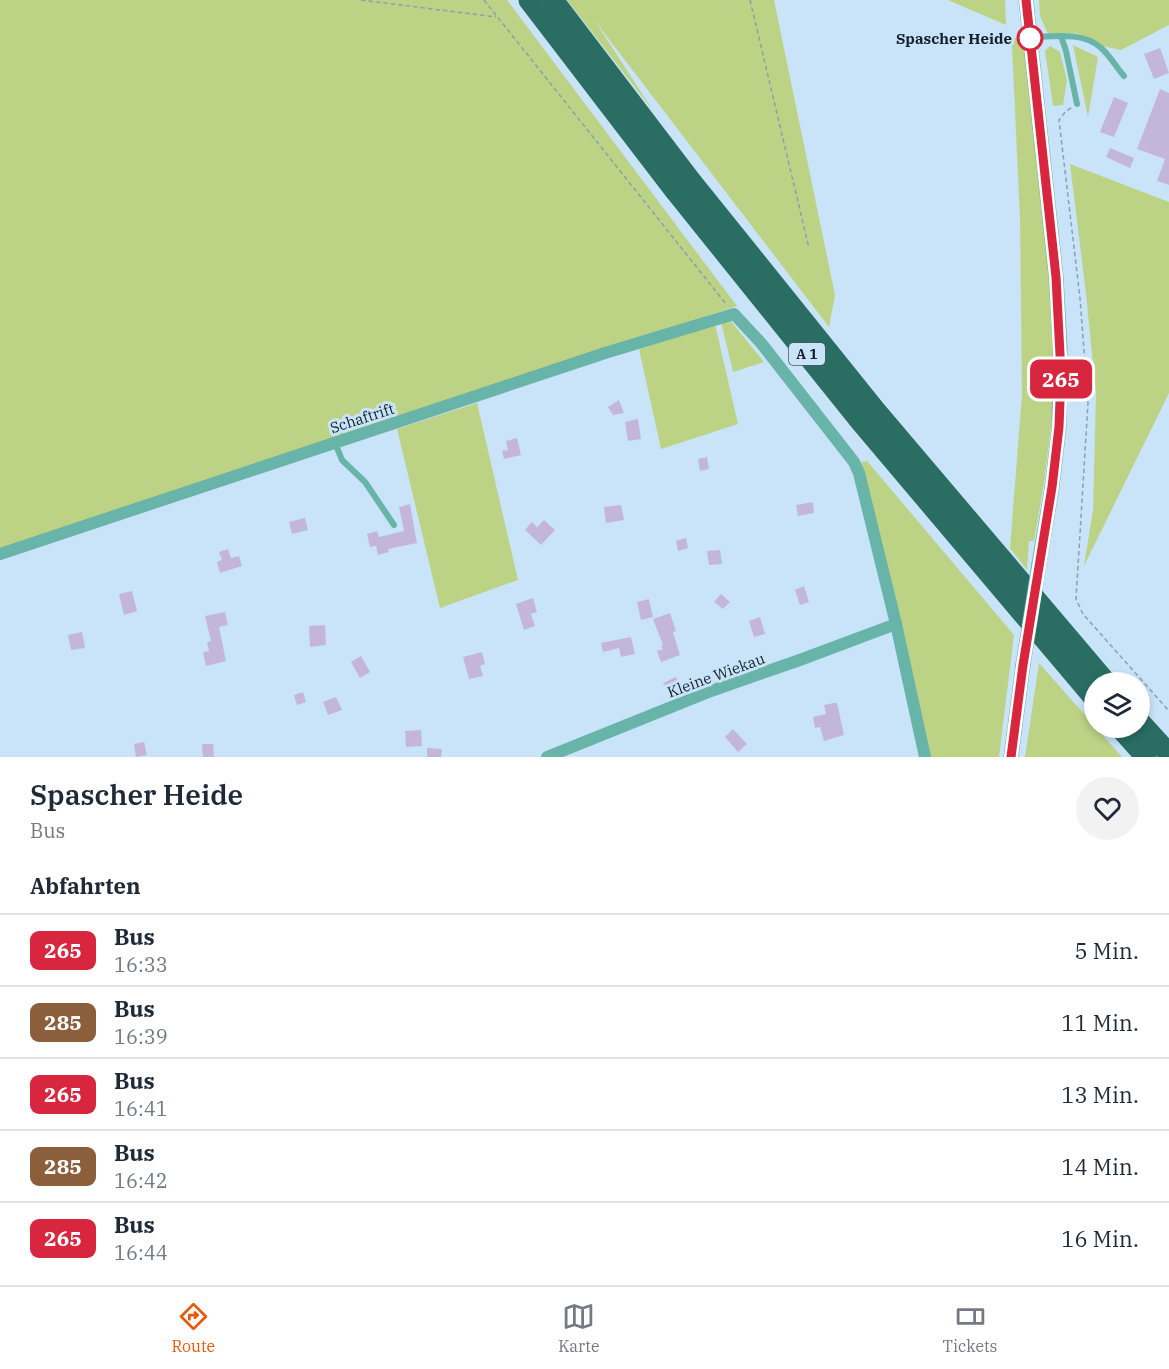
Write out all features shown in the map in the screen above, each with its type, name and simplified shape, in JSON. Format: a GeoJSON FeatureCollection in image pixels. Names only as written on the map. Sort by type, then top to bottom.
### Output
{"type":"FeatureCollection","features":[{"type":"Feature","properties":{"kind":"highway","name":"A 1"},"geometry":{"type":"LineString","coordinates":[[529,0],[676,192],[860,421],[1084,686]]}},
{"type":"Feature","properties":{"kind":"highway","name":"A 1"},"geometry":{"type":"LineString","coordinates":[[553,0],[692,181],[876,411],[1098,672]]}},
{"type":"Feature","properties":{"kind":"highway"},"geometry":{"type":"LineString","coordinates":[[1150,733],[1169,754]]}},
{"type":"Feature","properties":{"kind":"highway"},"geometry":{"type":"LineString","coordinates":[[1129,738],[1146,757]]}},
{"type":"Feature","properties":{"kind":"street"},"geometry":{"type":"LineString","coordinates":[[1011,757],[1059,427],[1060,356],[1056,277],[1026,0]]}},
{"type":"Feature","properties":{"kind":"street"},"geometry":{"type":"LineString","coordinates":[[734,314],[761,343],[854,462],[859,473],[896,624],[925,757]]}},
{"type":"Feature","properties":{"kind":"street","name":"Schaftrift"},"geometry":{"type":"LineString","coordinates":[[0,554],[605,353],[734,314]]}},
{"type":"Feature","properties":{"kind":"street","name":"Kleine Wiekau"},"geometry":{"type":"LineString","coordinates":[[547,757],[711,691],[896,624]]}},
{"type":"Feature","properties":{"kind":"lane"},"geometry":{"type":"LineString","coordinates":[[1061,36],[1077,104]]}},
{"type":"Feature","properties":{"kind":"lane"},"geometry":{"type":"LineString","coordinates":[[1030,37],[1073,36],[1088,40],[1100,47],[1124,76]]}},
{"type":"Feature","properties":{"kind":"lane"},"geometry":{"type":"LineString","coordinates":[[335,443],[342,460],[365,482],[394,525]]}},
{"type":"Feature","properties":{"kind":"path"},"geometry":{"type":"LineString","coordinates":[[361,0],[497,17]]}},
{"type":"Feature","properties":{"kind":"path"},"geometry":{"type":"LineString","coordinates":[[484,0],[734,314]]}},
{"type":"Feature","properties":{"kind":"path"},"geometry":{"type":"LineString","coordinates":[[750,0],[809,248]]}},
{"type":"Feature","properties":{"kind":"path"},"geometry":{"type":"LineString","coordinates":[[1077,104],[1066,111],[1059,120],[1080,298],[1088,403],[1076,599],[1083,614],[1169,711]]}},
{"type":"Feature","properties":{"kind":"green space"},"geometry":{"type":"Polygon","coordinates":[[[0,0],[507,0],[737,306],[0,549],[0,0]]]}},
{"type":"Feature","properties":{"kind":"green space"},"geometry":{"type":"Polygon","coordinates":[[[567,0],[774,0],[835,295],[829,327],[595,21],[654,112],[567,0]]]}},
{"type":"Feature","properties":{"kind":"green space"},"geometry":{"type":"Polygon","coordinates":[[[948,0],[1005,0],[1006,25],[948,0]]]}},
{"type":"Feature","properties":{"kind":"green space"},"geometry":{"type":"Polygon","coordinates":[[[1039,0],[1169,0],[1169,25],[1121,50],[1103,46],[1075,33],[1048,34],[1040,16],[1039,0]]]}},
{"type":"Feature","properties":{"kind":"green space"},"geometry":{"type":"Polygon","coordinates":[[[1015,38],[1019,38],[1024,44],[1049,271],[1053,348],[1052,418],[1034,541],[1029,541],[1027,570],[1010,548],[1022,395],[1020,219],[1012,46],[1015,38]]]}},
{"type":"Feature","properties":{"kind":"green space"},"geometry":{"type":"Polygon","coordinates":[[[1073,45],[1098,57],[1088,117],[1073,45]]]}},
{"type":"Feature","properties":{"kind":"green space"},"geometry":{"type":"Polygon","coordinates":[[[1050,46],[1060,52],[1067,80],[1063,105],[1053,106],[1045,51],[1050,46]]]}},
{"type":"Feature","properties":{"kind":"green space"},"geometry":{"type":"Polygon","coordinates":[[[1070,164],[1169,202],[1169,393],[1084,566],[1093,510],[1096,394],[1070,164]]]}},
{"type":"Feature","properties":{"kind":"green space"},"geometry":{"type":"Polygon","coordinates":[[[729,319],[764,362],[733,372],[721,322],[729,319]]]}},
{"type":"Feature","properties":{"kind":"green space"},"geometry":{"type":"Polygon","coordinates":[[[715,324],[738,424],[661,449],[639,349],[715,324]]]}},
{"type":"Feature","properties":{"kind":"green space"},"geometry":{"type":"Polygon","coordinates":[[[477,403],[518,580],[440,608],[397,429],[477,403]]]}},
{"type":"Feature","properties":{"kind":"green space"},"geometry":{"type":"Polygon","coordinates":[[[867,461],[1014,635],[999,757],[930,757],[861,462],[867,461]]]}},
{"type":"Feature","properties":{"kind":"green space"},"geometry":{"type":"Polygon","coordinates":[[[1039,663],[1084,714],[1084,738],[1105,738],[1122,757],[1025,757],[1039,663]]]}},
{"type":"Feature","properties":{"kind":"building"},"geometry":{"type":"Polygon","coordinates":[[[1160,48],[1169,73],[1154,79],[1144,54],[1160,48]]]}},
{"type":"Feature","properties":{"kind":"building"},"geometry":{"type":"Polygon","coordinates":[[[1160,89],[1169,93],[1169,185],[1157,181],[1165,159],[1137,149],[1160,89]]]}},
{"type":"Feature","properties":{"kind":"building"},"geometry":{"type":"Polygon","coordinates":[[[1114,97],[1128,103],[1114,137],[1100,132],[1114,97]]]}},
{"type":"Feature","properties":{"kind":"building"},"geometry":{"type":"Polygon","coordinates":[[[1110,148],[1134,158],[1130,168],[1106,157],[1110,148]]]}},
{"type":"Feature","properties":{"kind":"building"},"geometry":{"type":"Polygon","coordinates":[[[619,400],[624,413],[613,415],[608,407],[619,400]]]}},
{"type":"Feature","properties":{"kind":"building"},"geometry":{"type":"Polygon","coordinates":[[[638,419],[641,439],[628,441],[625,422],[638,419]]]}},
{"type":"Feature","properties":{"kind":"building"},"geometry":{"type":"Polygon","coordinates":[[[517,438],[521,455],[504,459],[502,451],[508,450],[506,441],[517,438]]]}},
{"type":"Feature","properties":{"kind":"building"},"geometry":{"type":"Polygon","coordinates":[[[707,457],[709,469],[700,471],[698,459],[707,457]]]}},
{"type":"Feature","properties":{"kind":"building"},"geometry":{"type":"Polygon","coordinates":[[[813,502],[814,513],[798,516],[796,505],[813,502]]]}},
{"type":"Feature","properties":{"kind":"building"},"geometry":{"type":"Polygon","coordinates":[[[410,504],[417,543],[388,549],[389,552],[378,555],[376,546],[370,547],[367,534],[377,531],[379,537],[404,531],[399,507],[410,504]]]}},
{"type":"Feature","properties":{"kind":"building"},"geometry":{"type":"Polygon","coordinates":[[[621,505],[624,520],[606,523],[604,507],[621,505]]]}},
{"type":"Feature","properties":{"kind":"building"},"geometry":{"type":"Polygon","coordinates":[[[305,518],[308,530],[292,534],[289,522],[305,518]]]}},
{"type":"Feature","properties":{"kind":"building"},"geometry":{"type":"Polygon","coordinates":[[[544,520],[555,530],[541,545],[525,530],[532,522],[537,527],[544,520]]]}},
{"type":"Feature","properties":{"kind":"building"},"geometry":{"type":"Polygon","coordinates":[[[686,538],[688,548],[678,551],[676,541],[686,538]]]}},
{"type":"Feature","properties":{"kind":"building"},"geometry":{"type":"Polygon","coordinates":[[[228,549],[231,558],[239,556],[242,566],[220,573],[217,562],[222,560],[219,552],[228,549]]]}},
{"type":"Feature","properties":{"kind":"building"},"geometry":{"type":"Polygon","coordinates":[[[720,550],[722,564],[709,565],[707,551],[720,550]]]}},
{"type":"Feature","properties":{"kind":"building"},"geometry":{"type":"Polygon","coordinates":[[[804,586],[809,602],[800,605],[795,590],[804,586]]]}},
{"type":"Feature","properties":{"kind":"building"},"geometry":{"type":"Polygon","coordinates":[[[132,591],[137,611],[124,615],[119,594],[132,591]]]}},
{"type":"Feature","properties":{"kind":"building"},"geometry":{"type":"Polygon","coordinates":[[[721,594],[730,602],[723,609],[714,602],[721,594]]]}},
{"type":"Feature","properties":{"kind":"building"},"geometry":{"type":"Polygon","coordinates":[[[533,598],[537,612],[531,614],[535,626],[524,630],[516,604],[533,598]]]}},
{"type":"Feature","properties":{"kind":"building"},"geometry":{"type":"Polygon","coordinates":[[[649,599],[653,617],[641,620],[637,602],[649,599]]]}},
{"type":"Feature","properties":{"kind":"building"},"geometry":{"type":"Polygon","coordinates":[[[225,612],[228,625],[219,627],[226,661],[206,666],[203,652],[209,651],[207,642],[211,641],[205,616],[225,612]]]}},
{"type":"Feature","properties":{"kind":"building"},"geometry":{"type":"Polygon","coordinates":[[[670,613],[680,655],[661,662],[657,651],[663,649],[661,646],[663,645],[653,619],[670,613]]]}},
{"type":"Feature","properties":{"kind":"building"},"geometry":{"type":"Polygon","coordinates":[[[760,617],[765,634],[754,637],[749,621],[760,617]]]}},
{"type":"Feature","properties":{"kind":"building"},"geometry":{"type":"Polygon","coordinates":[[[325,625],[326,645],[310,647],[309,626],[325,625]]]}},
{"type":"Feature","properties":{"kind":"building"},"geometry":{"type":"Polygon","coordinates":[[[82,632],[85,648],[71,650],[68,635],[82,632]]]}},
{"type":"Feature","properties":{"kind":"building"},"geometry":{"type":"Polygon","coordinates":[[[631,637],[635,654],[621,657],[619,648],[603,652],[601,643],[631,637]]]}},
{"type":"Feature","properties":{"kind":"building"},"geometry":{"type":"Polygon","coordinates":[[[482,652],[485,664],[480,666],[483,676],[469,679],[463,657],[482,652]]]}},
{"type":"Feature","properties":{"kind":"building"},"geometry":{"type":"Polygon","coordinates":[[[361,656],[370,672],[360,678],[351,662],[361,656]]]}},
{"type":"Feature","properties":{"kind":"building"},"geometry":{"type":"Polygon","coordinates":[[[676,677],[680,686],[668,692],[663,683],[676,677]]]}},
{"type":"Feature","properties":{"kind":"building"},"geometry":{"type":"Polygon","coordinates":[[[303,692],[306,702],[297,705],[294,695],[303,692]]]}},
{"type":"Feature","properties":{"kind":"building"},"geometry":{"type":"Polygon","coordinates":[[[336,697],[342,710],[328,715],[323,702],[336,697]]]}},
{"type":"Feature","properties":{"kind":"building"},"geometry":{"type":"Polygon","coordinates":[[[837,703],[844,735],[824,741],[820,727],[815,728],[813,717],[826,714],[824,705],[837,703]]]}},
{"type":"Feature","properties":{"kind":"building"},"geometry":{"type":"Polygon","coordinates":[[[733,729],[747,744],[738,752],[725,737],[733,729]]]}},
{"type":"Feature","properties":{"kind":"building"},"geometry":{"type":"Polygon","coordinates":[[[421,730],[422,746],[406,747],[405,731],[421,730]]]}},
{"type":"Feature","properties":{"kind":"building"},"geometry":{"type":"Polygon","coordinates":[[[144,742],[147,755],[136,757],[134,744],[144,742]]]}},
{"type":"Feature","properties":{"kind":"building"},"geometry":{"type":"Polygon","coordinates":[[[202,744],[213,744],[214,757],[203,757],[202,744]]]}},
{"type":"Feature","properties":{"kind":"building"},"geometry":{"type":"Polygon","coordinates":[[[427,748],[442,749],[441,757],[427,757],[427,748]]]}},
{"type":"Feature","properties":{"kind":"bus line","name":"265"},"geometry":{"type":"LineString","coordinates":[[1011,757],[1023,665],[1052,487],[1059,427],[1061,374],[1056,277],[1026,0]]}},
{"type":"Feature","properties":{"kind":"place","name":"Spascher Heide"},"geometry":{"type":"Point","coordinates":[1030,38]}}]}
